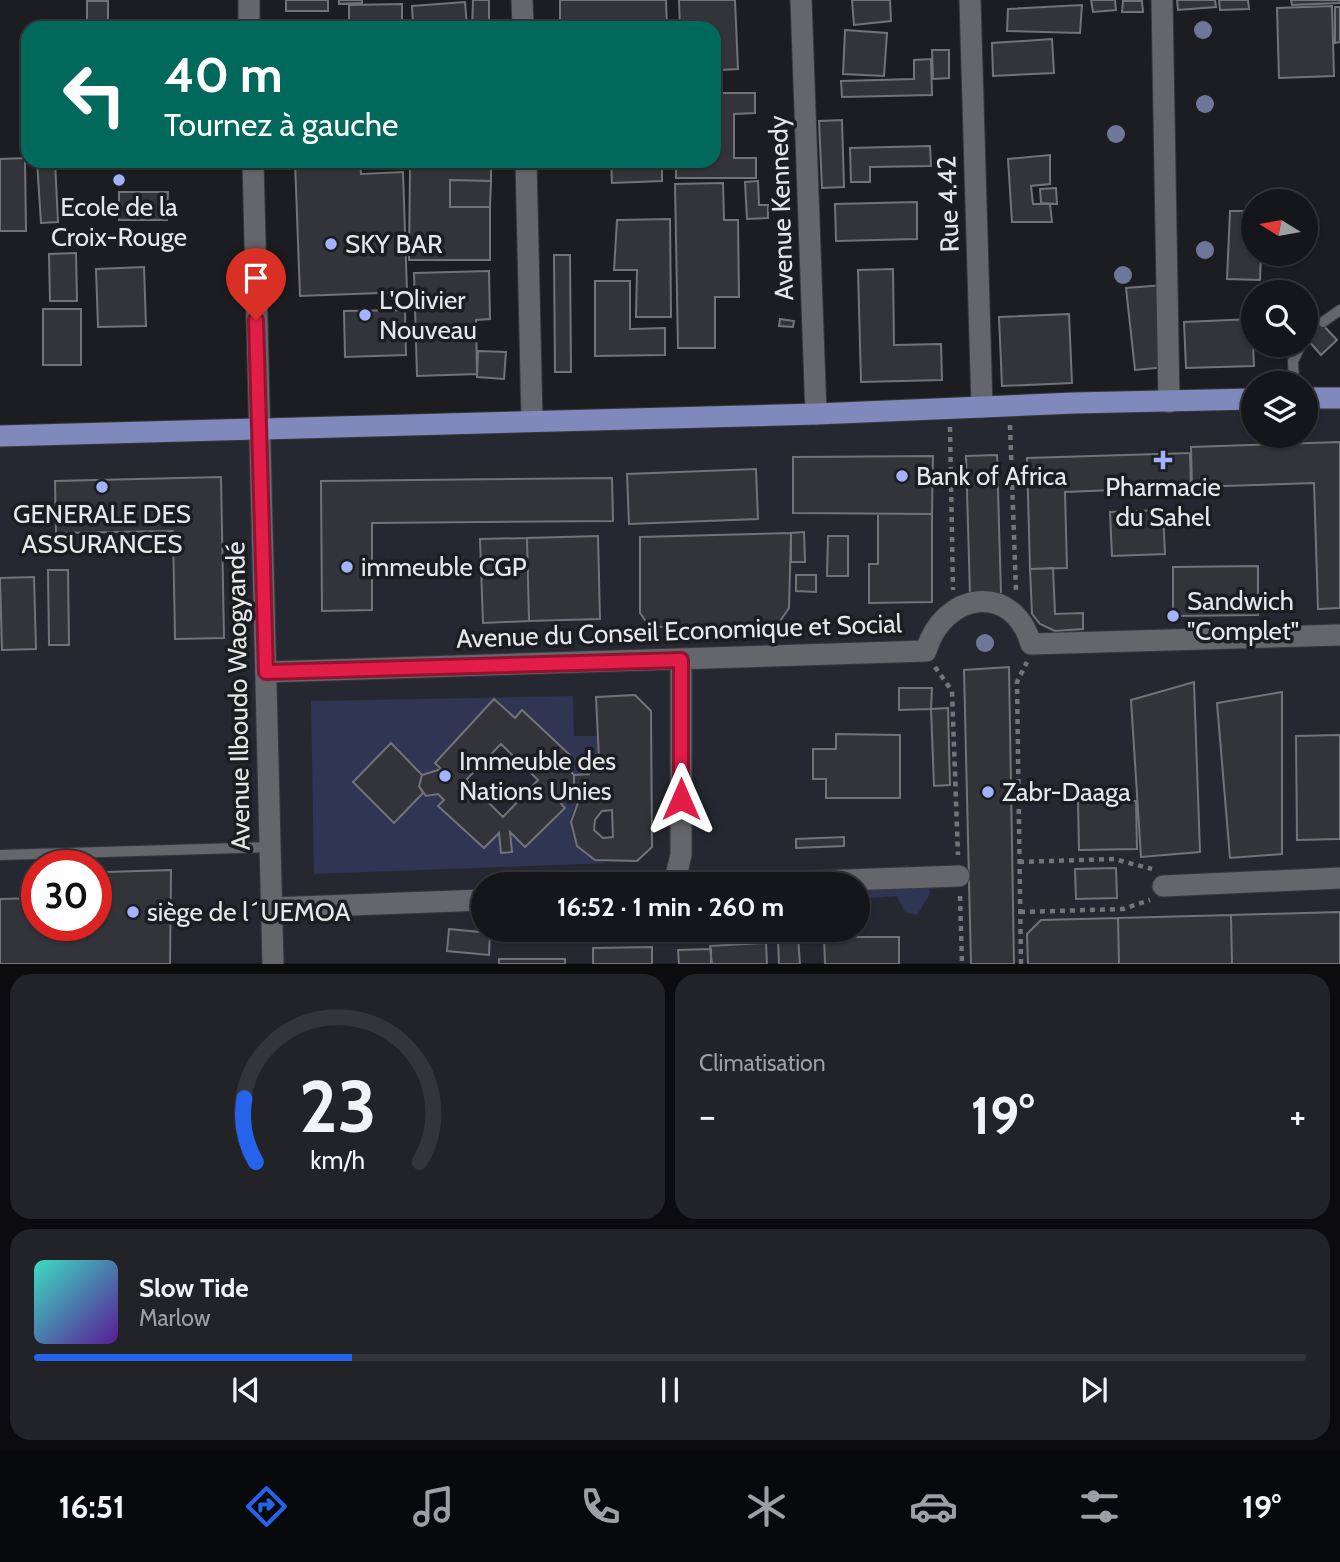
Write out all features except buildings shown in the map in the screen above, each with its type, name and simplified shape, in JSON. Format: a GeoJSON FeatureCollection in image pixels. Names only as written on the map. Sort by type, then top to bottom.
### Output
{"type":"FeatureCollection","features":[{"type":"Feature","properties":{"kind":"main road"},"geometry":{"type":"LineString","coordinates":[[1318,398],[1338,397]]}},
{"type":"Feature","properties":{"kind":"main road"},"geometry":{"type":"LineString","coordinates":[[0,436],[1241,399]]}},
{"type":"Feature","properties":{"kind":"street"},"geometry":{"type":"LineString","coordinates":[[249,0],[249,21]]}},
{"type":"Feature","properties":{"kind":"street"},"geometry":{"type":"LineString","coordinates":[[522,0],[523,21]]}},
{"type":"Feature","properties":{"kind":"street","name":"Avenue Kennedy"},"geometry":{"type":"LineString","coordinates":[[802,0],[816,414]]}},
{"type":"Feature","properties":{"kind":"street","name":"Rue 4.42"},"geometry":{"type":"LineString","coordinates":[[970,0],[982,407]]}},
{"type":"Feature","properties":{"kind":"street"},"geometry":{"type":"LineString","coordinates":[[1162,0],[1169,402]]}},
{"type":"Feature","properties":{"kind":"street","name":"Avenue Ilboudo Waogyandé"},"geometry":{"type":"LineString","coordinates":[[253,168],[273,964]]}},
{"type":"Feature","properties":{"kind":"street"},"geometry":{"type":"LineString","coordinates":[[526,168],[532,420]]}},
{"type":"Feature","properties":{"kind":"street"},"geometry":{"type":"LineString","coordinates":[[953,607],[969,602],[997,603],[1017,613],[1031,644],[1340,635]]}},
{"type":"Feature","properties":{"kind":"street","name":"Avenue du Conseil Economique et Social"},"geometry":{"type":"LineString","coordinates":[[266,672],[926,650],[932,632],[953,607]]}},
{"type":"Feature","properties":{"kind":"street"},"geometry":{"type":"LineString","coordinates":[[677,872],[681,855],[681,660]]}},
{"type":"Feature","properties":{"kind":"street"},"geometry":{"type":"LineString","coordinates":[[870,879],[959,876]]}},
{"type":"Feature","properties":{"kind":"street"},"geometry":{"type":"LineString","coordinates":[[1163,886],[1340,878]]}},
{"type":"Feature","properties":{"kind":"street"},"geometry":{"type":"LineString","coordinates":[[272,908],[471,900]]}},
{"type":"Feature","properties":{"kind":"lane"},"geometry":{"type":"LineString","coordinates":[[1323,322],[1340,310]]}},
{"type":"Feature","properties":{"kind":"lane"},"geometry":{"type":"LineString","coordinates":[[0,855],[270,847]]}},
{"type":"Feature","properties":{"kind":"path"},"geometry":{"type":"LineString","coordinates":[[1010,406],[1017,613]]}},
{"type":"Feature","properties":{"kind":"path"},"geometry":{"type":"LineString","coordinates":[[950,409],[953,607]]}},
{"type":"Feature","properties":{"kind":"path"},"geometry":{"type":"LineString","coordinates":[[1021,964],[1017,682],[1031,644]]}},
{"type":"Feature","properties":{"kind":"path"},"geometry":{"type":"LineString","coordinates":[[926,650],[952,691],[962,964]]}},
{"type":"Feature","properties":{"kind":"path"},"geometry":{"type":"LineString","coordinates":[[1019,862],[1114,859],[1143,864],[1157,872],[1163,886],[1149,902],[1123,909],[1020,912]]}},
{"type":"Feature","properties":{"kind":"shaded area"},"geometry":{"type":"Polygon","coordinates":[[[1318,398],[1340,398],[1340,963],[0,963],[0,436],[1241,399],[1241,448],[1318,448],[1318,398]]]}},
{"type":"Feature","properties":{"kind":"shaded area"},"geometry":{"type":"Polygon","coordinates":[[[573,696],[574,736],[597,736],[599,760],[589,760],[589,774],[574,775],[563,763],[570,755],[523,710],[515,718],[494,699],[435,762],[441,769],[438,773],[430,771],[422,775],[391,744],[394,823],[423,793],[430,797],[438,794],[444,800],[438,807],[484,848],[499,833],[501,852],[512,851],[510,832],[525,847],[565,808],[559,801],[574,786],[598,786],[598,789],[584,796],[576,805],[571,816],[571,828],[582,850],[607,863],[314,874],[311,701],[573,696]]]}},
{"type":"Feature","properties":{"kind":"shaded area"},"geometry":{"type":"Polygon","coordinates":[[[906,865],[926,872],[930,894],[917,915],[905,912],[897,896],[870,898],[870,883],[887,882],[906,865]]]}},
{"type":"Feature","properties":{"kind":"place","name":"Ecole de la Croix-Rouge"},"geometry":{"type":"Point","coordinates":[119,180]}},
{"type":"Feature","properties":{"kind":"place","name":"SKY BAR"},"geometry":{"type":"Point","coordinates":[331,244]}},
{"type":"Feature","properties":{"kind":"place","name":"L'Olivier Nouveau"},"geometry":{"type":"Point","coordinates":[365,315]}},
{"type":"Feature","properties":{"kind":"place","name":"Pharmacie du Sahel"},"geometry":{"type":"Point","coordinates":[1163,460]}},
{"type":"Feature","properties":{"kind":"place","name":"Bank of Africa"},"geometry":{"type":"Point","coordinates":[902,476]}},
{"type":"Feature","properties":{"kind":"place","name":"GENERALE DES ASSURANCES"},"geometry":{"type":"Point","coordinates":[102,487]}},
{"type":"Feature","properties":{"kind":"place","name":"immeuble CGP"},"geometry":{"type":"Point","coordinates":[347,567]}},
{"type":"Feature","properties":{"kind":"place","name":"Sandwich \"Complet\""},"geometry":{"type":"Point","coordinates":[1173,616]}},
{"type":"Feature","properties":{"kind":"place","name":"Immeuble des Nations Unies"},"geometry":{"type":"Point","coordinates":[445,776]}},
{"type":"Feature","properties":{"kind":"place","name":"Zabr-Daaga"},"geometry":{"type":"Point","coordinates":[988,792]}},
{"type":"Feature","properties":{"kind":"place","name":"siège de l´UEMOA"},"geometry":{"type":"Point","coordinates":[133,912]}},
{"type":"Feature","properties":{"kind":"route"},"geometry":{"type":"LineString","coordinates":[[256,320],[266,672],[681,660],[681,799]]}}]}
